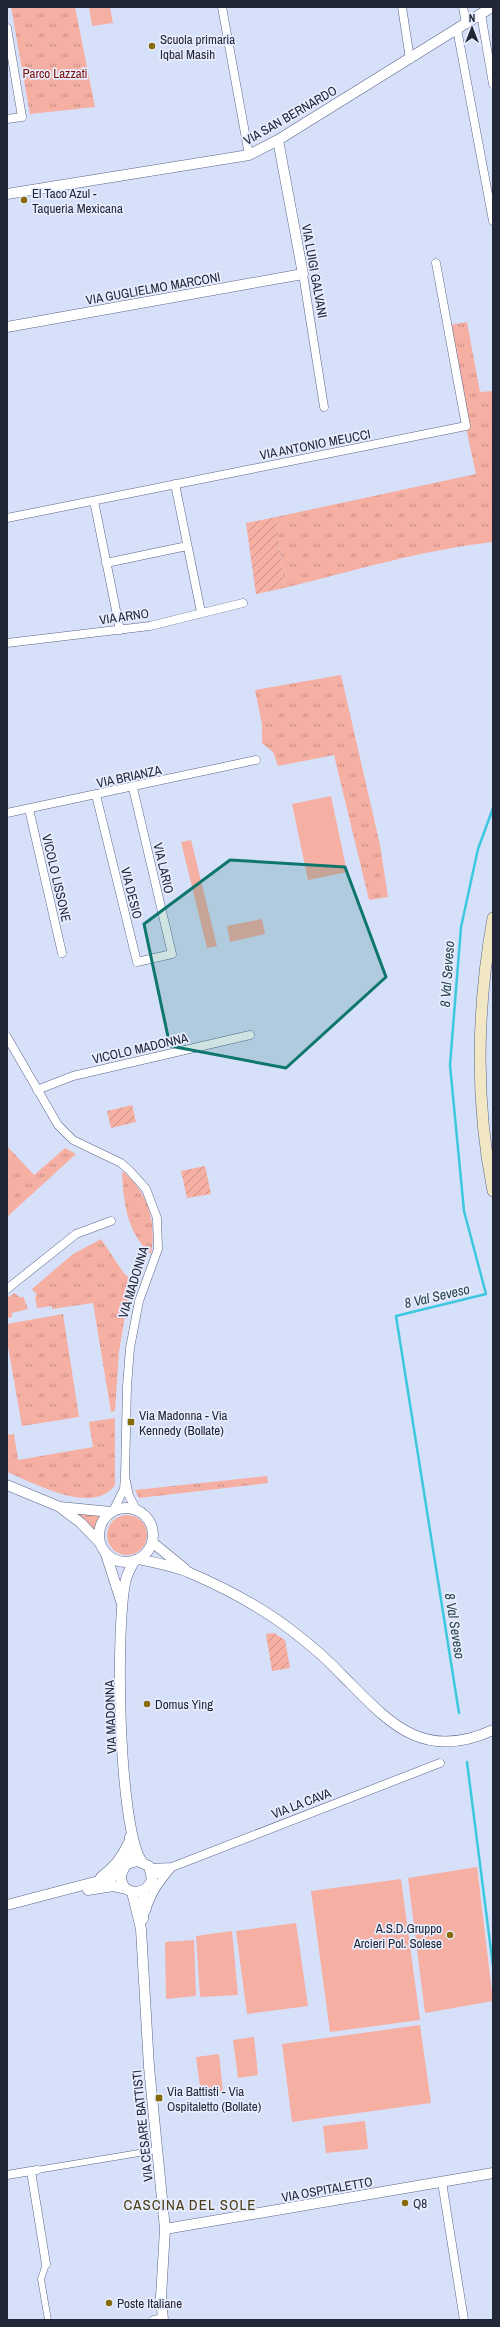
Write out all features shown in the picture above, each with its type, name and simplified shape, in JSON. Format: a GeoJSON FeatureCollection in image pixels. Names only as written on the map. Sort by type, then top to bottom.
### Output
{"type":"FeatureCollection","features":[{"type":"Feature","properties":{"kind":"main road"},"geometry":{"type":"LineString","coordinates":[[493,918],[483,995],[480,1065],[485,1136],[493,1191]]}},
{"type":"Feature","properties":{"kind":"street"},"geometry":{"type":"LineString","coordinates":[[222,7],[249,155]]}},
{"type":"Feature","properties":{"kind":"street"},"geometry":{"type":"LineString","coordinates":[[402,7],[410,59]]}},
{"type":"Feature","properties":{"kind":"street"},"geometry":{"type":"LineString","coordinates":[[462,7],[466,24]]}},
{"type":"Feature","properties":{"kind":"street","name":"VIA SAN BERNARDO"},"geometry":{"type":"LineString","coordinates":[[7,194],[249,155],[278,140],[492,7]]}},
{"type":"Feature","properties":{"kind":"street"},"geometry":{"type":"LineString","coordinates":[[481,14],[493,84]]}},
{"type":"Feature","properties":{"kind":"street"},"geometry":{"type":"LineString","coordinates":[[7,28],[22,117],[7,119]]}},
{"type":"Feature","properties":{"kind":"street"},"geometry":{"type":"LineString","coordinates":[[457,29],[493,222]]}},
{"type":"Feature","properties":{"kind":"street","name":"VIA LUIGI GALVANI"},"geometry":{"type":"LineString","coordinates":[[278,140],[303,274],[324,407]]}},
{"type":"Feature","properties":{"kind":"street","name":"VIA ANTONIO MEUCCI"},"geometry":{"type":"LineString","coordinates":[[7,518],[466,426],[436,263]]}},
{"type":"Feature","properties":{"kind":"street","name":"VIA GUGLIELMO MARCONI"},"geometry":{"type":"LineString","coordinates":[[7,327],[303,274]]}},
{"type":"Feature","properties":{"kind":"street"},"geometry":{"type":"LineString","coordinates":[[175,484],[186,546],[201,612]]}},
{"type":"Feature","properties":{"kind":"street"},"geometry":{"type":"LineString","coordinates":[[94,501],[120,630]]}},
{"type":"Feature","properties":{"kind":"street"},"geometry":{"type":"LineString","coordinates":[[106,563],[186,546]]}},
{"type":"Feature","properties":{"kind":"street","name":"VIA ARNO"},"geometry":{"type":"LineString","coordinates":[[7,643],[150,626],[201,612],[243,603]]}},
{"type":"Feature","properties":{"kind":"street","name":"VIA BRIANZA"},"geometry":{"type":"LineString","coordinates":[[7,813],[133,788],[256,760]]}},
{"type":"Feature","properties":{"kind":"street","name":"VIA LARIO"},"geometry":{"type":"LineString","coordinates":[[133,788],[172,954]]}},
{"type":"Feature","properties":{"kind":"street","name":"VIA DESIO"},"geometry":{"type":"LineString","coordinates":[[96,795],[137,962],[172,954]]}},
{"type":"Feature","properties":{"kind":"street","name":"VICOLO LISSONE"},"geometry":{"type":"LineString","coordinates":[[29,809],[62,953]]}},
{"type":"Feature","properties":{"kind":"street","name":"VICOLO MADONNA"},"geometry":{"type":"LineString","coordinates":[[36,1090],[72,1076],[250,1035]]}},
{"type":"Feature","properties":{"kind":"street","name":"VIA MADONNA"},"geometry":{"type":"LineString","coordinates":[[7,1037],[51,1116],[73,1140],[121,1163],[139,1180],[150,1198],[157,1218],[158,1249],[139,1301],[130,1348],[127,1386],[124,1489],[112,1512]]}},
{"type":"Feature","properties":{"kind":"street"},"geometry":{"type":"LineString","coordinates":[[7,1289],[76,1234],[111,1221]]}},
{"type":"Feature","properties":{"kind":"street","name":"VIA MADONNA"},"geometry":{"type":"LineString","coordinates":[[125,1477],[129,1496],[137,1511]]}},
{"type":"Feature","properties":{"kind":"street"},"geometry":{"type":"LineString","coordinates":[[7,1485],[60,1507],[81,1523],[100,1542],[106,1554],[116,1560],[123,1562],[137,1560],[188,1572]]}},
{"type":"Feature","properties":{"kind":"street"},"geometry":{"type":"LineString","coordinates":[[60,1507],[112,1512],[125,1508],[137,1511],[150,1524],[153,1533],[152,1542],[146,1553],[137,1560]]}},
{"type":"Feature","properties":{"kind":"street"},"geometry":{"type":"LineString","coordinates":[[100,1542],[101,1524],[112,1512]]}},
{"type":"Feature","properties":{"kind":"street"},"geometry":{"type":"LineString","coordinates":[[152,1542],[188,1572],[239,1598],[290,1629],[341,1674],[379,1713],[406,1732],[438,1742],[454,1742],[469,1740],[493,1730]]}},
{"type":"Feature","properties":{"kind":"street","name":"VIA MADONNA"},"geometry":{"type":"LineString","coordinates":[[106,1554],[122,1604]]}},
{"type":"Feature","properties":{"kind":"street","name":"VIA MADONNA"},"geometry":{"type":"LineString","coordinates":[[130,1834],[121,1716],[122,1604],[128,1573],[137,1560]]}},
{"type":"Feature","properties":{"kind":"street","name":"VIA LA CAVA"},"geometry":{"type":"LineString","coordinates":[[148,1869],[172,1867],[440,1763]]}},
{"type":"Feature","properties":{"kind":"street"},"geometry":{"type":"LineString","coordinates":[[129,1890],[121,1880],[130,1834]]}},
{"type":"Feature","properties":{"kind":"street"},"geometry":{"type":"LineString","coordinates":[[58,1892],[113,1886],[129,1890],[144,1890],[150,1885],[148,1869],[130,1834]]}},
{"type":"Feature","properties":{"kind":"street"},"geometry":{"type":"LineString","coordinates":[[93,1882],[112,1869],[124,1854],[130,1834]]}},
{"type":"Feature","properties":{"kind":"street"},"geometry":{"type":"LineString","coordinates":[[7,1905],[116,1876],[133,1861],[148,1869]]}},
{"type":"Feature","properties":{"kind":"street","name":"VIA CESARE BATTISTI"},"geometry":{"type":"LineString","coordinates":[[142,1924],[149,1899],[158,1883],[172,1867]]}},
{"type":"Feature","properties":{"kind":"street","name":"VIA CESARE BATTISTI"},"geometry":{"type":"LineString","coordinates":[[129,1890],[142,1924]]}},
{"type":"Feature","properties":{"kind":"street","name":"VIA CESARE BATTISTI"},"geometry":{"type":"LineString","coordinates":[[144,1890],[142,1924],[149,2067],[165,2229],[160,2319]]}},
{"type":"Feature","properties":{"kind":"street"},"geometry":{"type":"LineString","coordinates":[[7,2175],[157,2150]]}},
{"type":"Feature","properties":{"kind":"street"},"geometry":{"type":"LineString","coordinates":[[34,2171],[46,2264],[41,2278],[48,2320]]}},
{"type":"Feature","properties":{"kind":"street","name":"VIA OSPITALETTO"},"geometry":{"type":"LineString","coordinates":[[165,2229],[493,2173]]}},
{"type":"Feature","properties":{"kind":"street"},"geometry":{"type":"LineString","coordinates":[[442,2182],[464,2320]]}},
{"type":"Feature","properties":{"kind":"highlighted area"},"geometry":{"type":"Polygon","coordinates":[[[230,860],[345,867],[386,977],[286,1068],[170,1046],[144,924],[230,860]]]}},
{"type":"Feature","properties":{"kind":"green space","name":"Parco Lazzati"},"geometry":{"type":"Polygon","coordinates":[[[11,7],[75,7],[95,107],[30,114],[11,7]]]}},
{"type":"Feature","properties":{"kind":"green space"},"geometry":{"type":"Polygon","coordinates":[[[89,7],[110,7],[113,23],[92,26],[89,7]]]}},
{"type":"Feature","properties":{"kind":"green space"},"geometry":{"type":"Polygon","coordinates":[[[467,322],[480,392],[493,391],[493,542],[440,550],[284,588],[276,517],[476,474],[466,428],[450,325],[467,322]]]}},
{"type":"Feature","properties":{"kind":"green space"},"geometry":{"type":"Polygon","coordinates":[[[276,517],[284,588],[256,594],[246,523],[276,517]]]}},
{"type":"Feature","properties":{"kind":"green space"},"geometry":{"type":"Polygon","coordinates":[[[341,675],[380,845],[388,897],[369,900],[334,755],[278,766],[273,752],[262,743],[262,724],[255,690],[341,675]]]}},
{"type":"Feature","properties":{"kind":"green space"},"geometry":{"type":"Polygon","coordinates":[[[331,796],[347,872],[308,880],[292,804],[331,796]]]}},
{"type":"Feature","properties":{"kind":"green space"},"geometry":{"type":"Polygon","coordinates":[[[191,840],[217,946],[207,948],[181,842],[191,840]]]}},
{"type":"Feature","properties":{"kind":"green space"},"geometry":{"type":"Polygon","coordinates":[[[262,919],[265,934],[230,942],[227,926],[262,919]]]}},
{"type":"Feature","properties":{"kind":"green space"},"geometry":{"type":"Polygon","coordinates":[[[132,1105],[136,1122],[111,1128],[107,1111],[132,1105]]]}},
{"type":"Feature","properties":{"kind":"green space"},"geometry":{"type":"Polygon","coordinates":[[[7,1146],[34,1175],[65,1148],[76,1154],[7,1217],[7,1146]]]}},
{"type":"Feature","properties":{"kind":"green space"},"geometry":{"type":"Polygon","coordinates":[[[205,1166],[211,1194],[187,1198],[181,1171],[205,1166]]]}},
{"type":"Feature","properties":{"kind":"green space"},"geometry":{"type":"Polygon","coordinates":[[[122,1171],[138,1188],[148,1208],[153,1230],[151,1254],[136,1236],[128,1216],[125,1205],[122,1171]]]}},
{"type":"Feature","properties":{"kind":"green space"},"geometry":{"type":"Polygon","coordinates":[[[101,1239],[123,1272],[134,1283],[125,1316],[119,1352],[115,1411],[111,1412],[93,1303],[52,1309],[52,1306],[37,1308],[35,1297],[37,1295],[32,1289],[73,1254],[101,1239]]]}},
{"type":"Feature","properties":{"kind":"green space"},"geometry":{"type":"Polygon","coordinates":[[[14,1293],[21,1298],[23,1296],[28,1309],[12,1313],[12,1317],[7,1318],[7,1298],[14,1293]]]}},
{"type":"Feature","properties":{"kind":"green space"},"geometry":{"type":"Polygon","coordinates":[[[63,1314],[79,1417],[22,1426],[7,1341],[7,1324],[63,1314]]]}},
{"type":"Feature","properties":{"kind":"green space"},"geometry":{"type":"Polygon","coordinates":[[[115,1418],[115,1485],[105,1494],[93,1498],[63,1494],[7,1472],[7,1435],[14,1434],[18,1460],[93,1447],[89,1422],[115,1418]]]}},
{"type":"Feature","properties":{"kind":"green space"},"geometry":{"type":"Polygon","coordinates":[[[267,1476],[268,1483],[139,1498],[135,1490],[267,1476]]]}},
{"type":"Feature","properties":{"kind":"green space"},"geometry":{"type":"Polygon","coordinates":[[[76,1511],[101,1515],[97,1528],[91,1530],[74,1515],[76,1511]]]}},
{"type":"Feature","properties":{"kind":"green space"},"geometry":{"type":"Polygon","coordinates":[[[131,1515],[138,1518],[144,1524],[147,1535],[146,1543],[138,1552],[131,1555],[123,1555],[116,1552],[108,1543],[107,1531],[110,1524],[119,1516],[131,1515]]]}},
{"type":"Feature","properties":{"kind":"green space"},"geometry":{"type":"Polygon","coordinates":[[[274,1633],[285,1640],[290,1668],[272,1671],[266,1634],[274,1633]]]}},
{"type":"Feature","properties":{"kind":"green space","name":"A.S.D.Gruppo Arcieri Pol. Solese"},"geometry":{"type":"Polygon","coordinates":[[[477,1867],[493,2001],[425,2013],[408,1878],[477,1867]]]}},
{"type":"Feature","properties":{"kind":"green space"},"geometry":{"type":"Polygon","coordinates":[[[401,1879],[420,2020],[330,2032],[311,1891],[401,1879]]]}},
{"type":"Feature","properties":{"kind":"green space"},"geometry":{"type":"Polygon","coordinates":[[[296,1923],[308,2006],[247,2014],[236,1931],[296,1923]]]}},
{"type":"Feature","properties":{"kind":"green space"},"geometry":{"type":"Polygon","coordinates":[[[232,1931],[238,1995],[200,1997],[196,1936],[232,1931]]]}},
{"type":"Feature","properties":{"kind":"green space"},"geometry":{"type":"Polygon","coordinates":[[[194,1940],[196,1996],[166,1999],[165,1942],[194,1940]]]}},
{"type":"Feature","properties":{"kind":"green space"},"geometry":{"type":"Polygon","coordinates":[[[420,2025],[431,2103],[292,2122],[282,2044],[420,2025]]]}},
{"type":"Feature","properties":{"kind":"green space"},"geometry":{"type":"Polygon","coordinates":[[[254,2037],[258,2075],[238,2078],[233,2040],[254,2037]]]}},
{"type":"Feature","properties":{"kind":"green space"},"geometry":{"type":"Polygon","coordinates":[[[219,2054],[223,2092],[201,2094],[196,2057],[219,2054]]]}},
{"type":"Feature","properties":{"kind":"green space"},"geometry":{"type":"Polygon","coordinates":[[[365,2121],[368,2149],[326,2153],[323,2126],[365,2121]]]}},
{"type":"Feature","properties":{"kind":"waterway","name":"8 Val Seveso"},"geometry":{"type":"LineString","coordinates":[[459,1713],[396,1316],[486,1294],[464,1211],[450,1065],[461,927],[478,849],[493,808]]}},
{"type":"Feature","properties":{"kind":"waterway","name":"8 Val Seveso"},"geometry":{"type":"LineString","coordinates":[[467,1762],[493,1966]]}},
{"type":"Feature","properties":{"kind":"place","name":"Scuola primaria Iqbal Masih"},"geometry":{"type":"Point","coordinates":[152,46]}},
{"type":"Feature","properties":{"kind":"place","name":"El Taco Azul - Taqueria Mexicana"},"geometry":{"type":"Point","coordinates":[24,200]}},
{"type":"Feature","properties":{"kind":"place","name":"Via Madonna - Via Kennedy (Bollate)"},"geometry":{"type":"Point","coordinates":[131,1422]}},
{"type":"Feature","properties":{"kind":"place","name":"Domus Ying"},"geometry":{"type":"Point","coordinates":[147,1704]}},
{"type":"Feature","properties":{"kind":"place","name":"A.S.D.Gruppo Arcieri Pol. Solese"},"geometry":{"type":"Point","coordinates":[450,1935]}},
{"type":"Feature","properties":{"kind":"place","name":"Via Battisti - Via Ospitaletto (Bollate)"},"geometry":{"type":"Point","coordinates":[159,2098]}},
{"type":"Feature","properties":{"kind":"place","name":"Q8"},"geometry":{"type":"Point","coordinates":[405,2203]}},
{"type":"Feature","properties":{"kind":"place","name":"Poste Italiane"},"geometry":{"type":"Point","coordinates":[109,2303]}},
{"type":"Feature","properties":{"kind":"district","name":"CASCINA DEL SOLE"},"geometry":{"type":"Point","coordinates":[190,2205]}}]}
